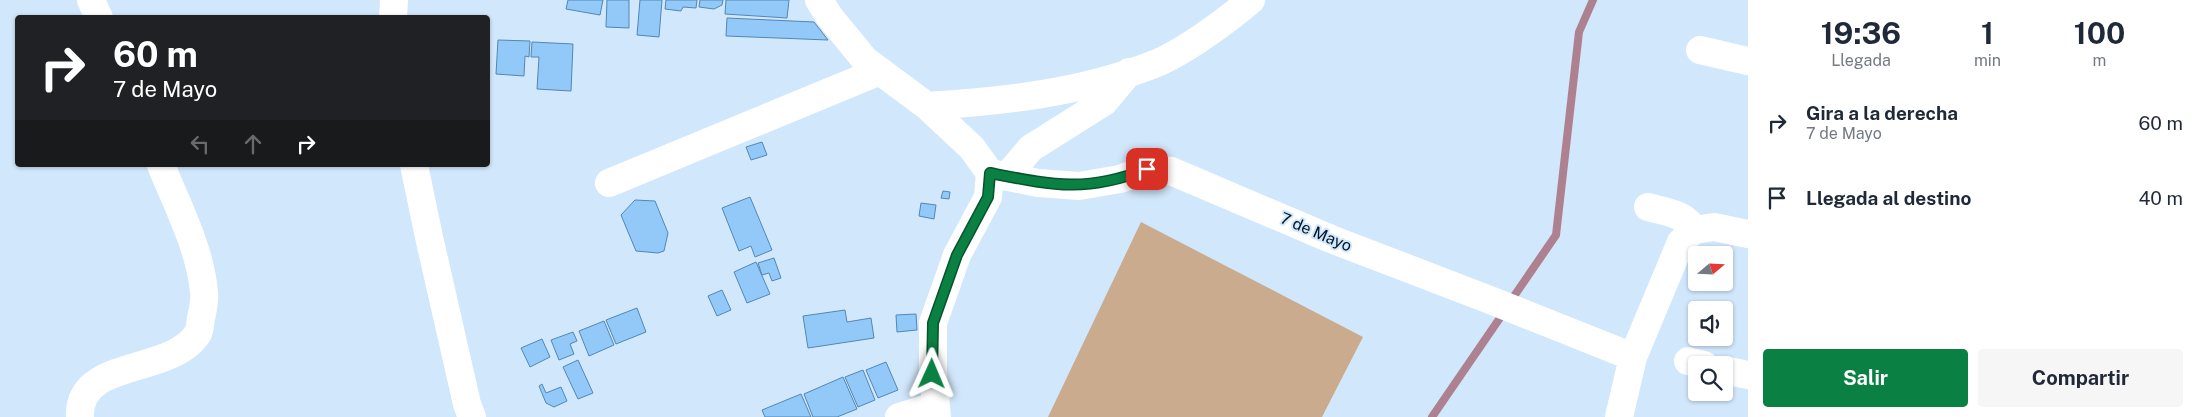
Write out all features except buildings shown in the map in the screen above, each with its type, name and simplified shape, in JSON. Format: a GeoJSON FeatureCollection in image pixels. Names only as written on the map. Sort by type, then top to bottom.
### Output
{"type":"FeatureCollection","features":[{"type":"Feature","properties":{"kind":"street"},"geometry":{"type":"LineString","coordinates":[[91,0],[98,15]]}},
{"type":"Feature","properties":{"kind":"street"},"geometry":{"type":"LineString","coordinates":[[394,0],[394,15]]}},
{"type":"Feature","properties":{"kind":"street"},"geometry":{"type":"LineString","coordinates":[[820,0],[829,16],[865,60],[928,106],[998,175]]}},
{"type":"Feature","properties":{"kind":"street"},"geometry":{"type":"LineString","coordinates":[[928,106],[1037,95],[1082,87],[1154,65],[1180,50],[1238,11],[1251,0]]}},
{"type":"Feature","properties":{"kind":"street"},"geometry":{"type":"LineString","coordinates":[[1700,50],[1748,60]]}},
{"type":"Feature","properties":{"kind":"street"},"geometry":{"type":"LineString","coordinates":[[609,183],[880,71]]}},
{"type":"Feature","properties":{"kind":"street"},"geometry":{"type":"LineString","coordinates":[[899,417],[936,411],[933,323],[957,255],[998,175],[1031,148],[1104,102],[1129,72]]}},
{"type":"Feature","properties":{"kind":"street"},"geometry":{"type":"LineString","coordinates":[[80,417],[79,406],[86,391],[101,378],[167,357],[184,349],[198,335],[205,293],[194,246],[162,167]]}},
{"type":"Feature","properties":{"kind":"street"},"geometry":{"type":"LineString","coordinates":[[414,167],[456,358],[472,417]]}},
{"type":"Feature","properties":{"kind":"street","name":"7 de Mayo"},"geometry":{"type":"LineString","coordinates":[[998,175],[1038,183],[1078,186],[1120,179],[1147,169],[1171,171],[1331,239],[1633,357]]}},
{"type":"Feature","properties":{"kind":"street"},"geometry":{"type":"LineString","coordinates":[[1648,207],[1682,216],[1690,222],[1694,230]]}},
{"type":"Feature","properties":{"kind":"street"},"geometry":{"type":"LineString","coordinates":[[1619,417],[1633,357],[1681,242],[1694,230],[1714,227],[1748,234]]}},
{"type":"Feature","properties":{"kind":"street"},"geometry":{"type":"LineString","coordinates":[[1733,372],[1748,375]]}},
{"type":"Feature","properties":{"kind":"shaded area"},"geometry":{"type":"Polygon","coordinates":[[[1141,222],[1363,337],[1322,417],[1048,417],[1141,222]]]}},
{"type":"Feature","properties":{"kind":"waterway"},"geometry":{"type":"LineString","coordinates":[[1510,302],[1556,235],[1579,32],[1593,0]]}},
{"type":"Feature","properties":{"kind":"waterway"},"geometry":{"type":"LineString","coordinates":[[1432,417],[1504,312]]}},
{"type":"Feature","properties":{"kind":"route"},"geometry":{"type":"LineString","coordinates":[[932,374],[933,323],[957,255],[988,197],[990,173],[1038,183],[1078,186],[1120,179],[1147,169]]}}]}
